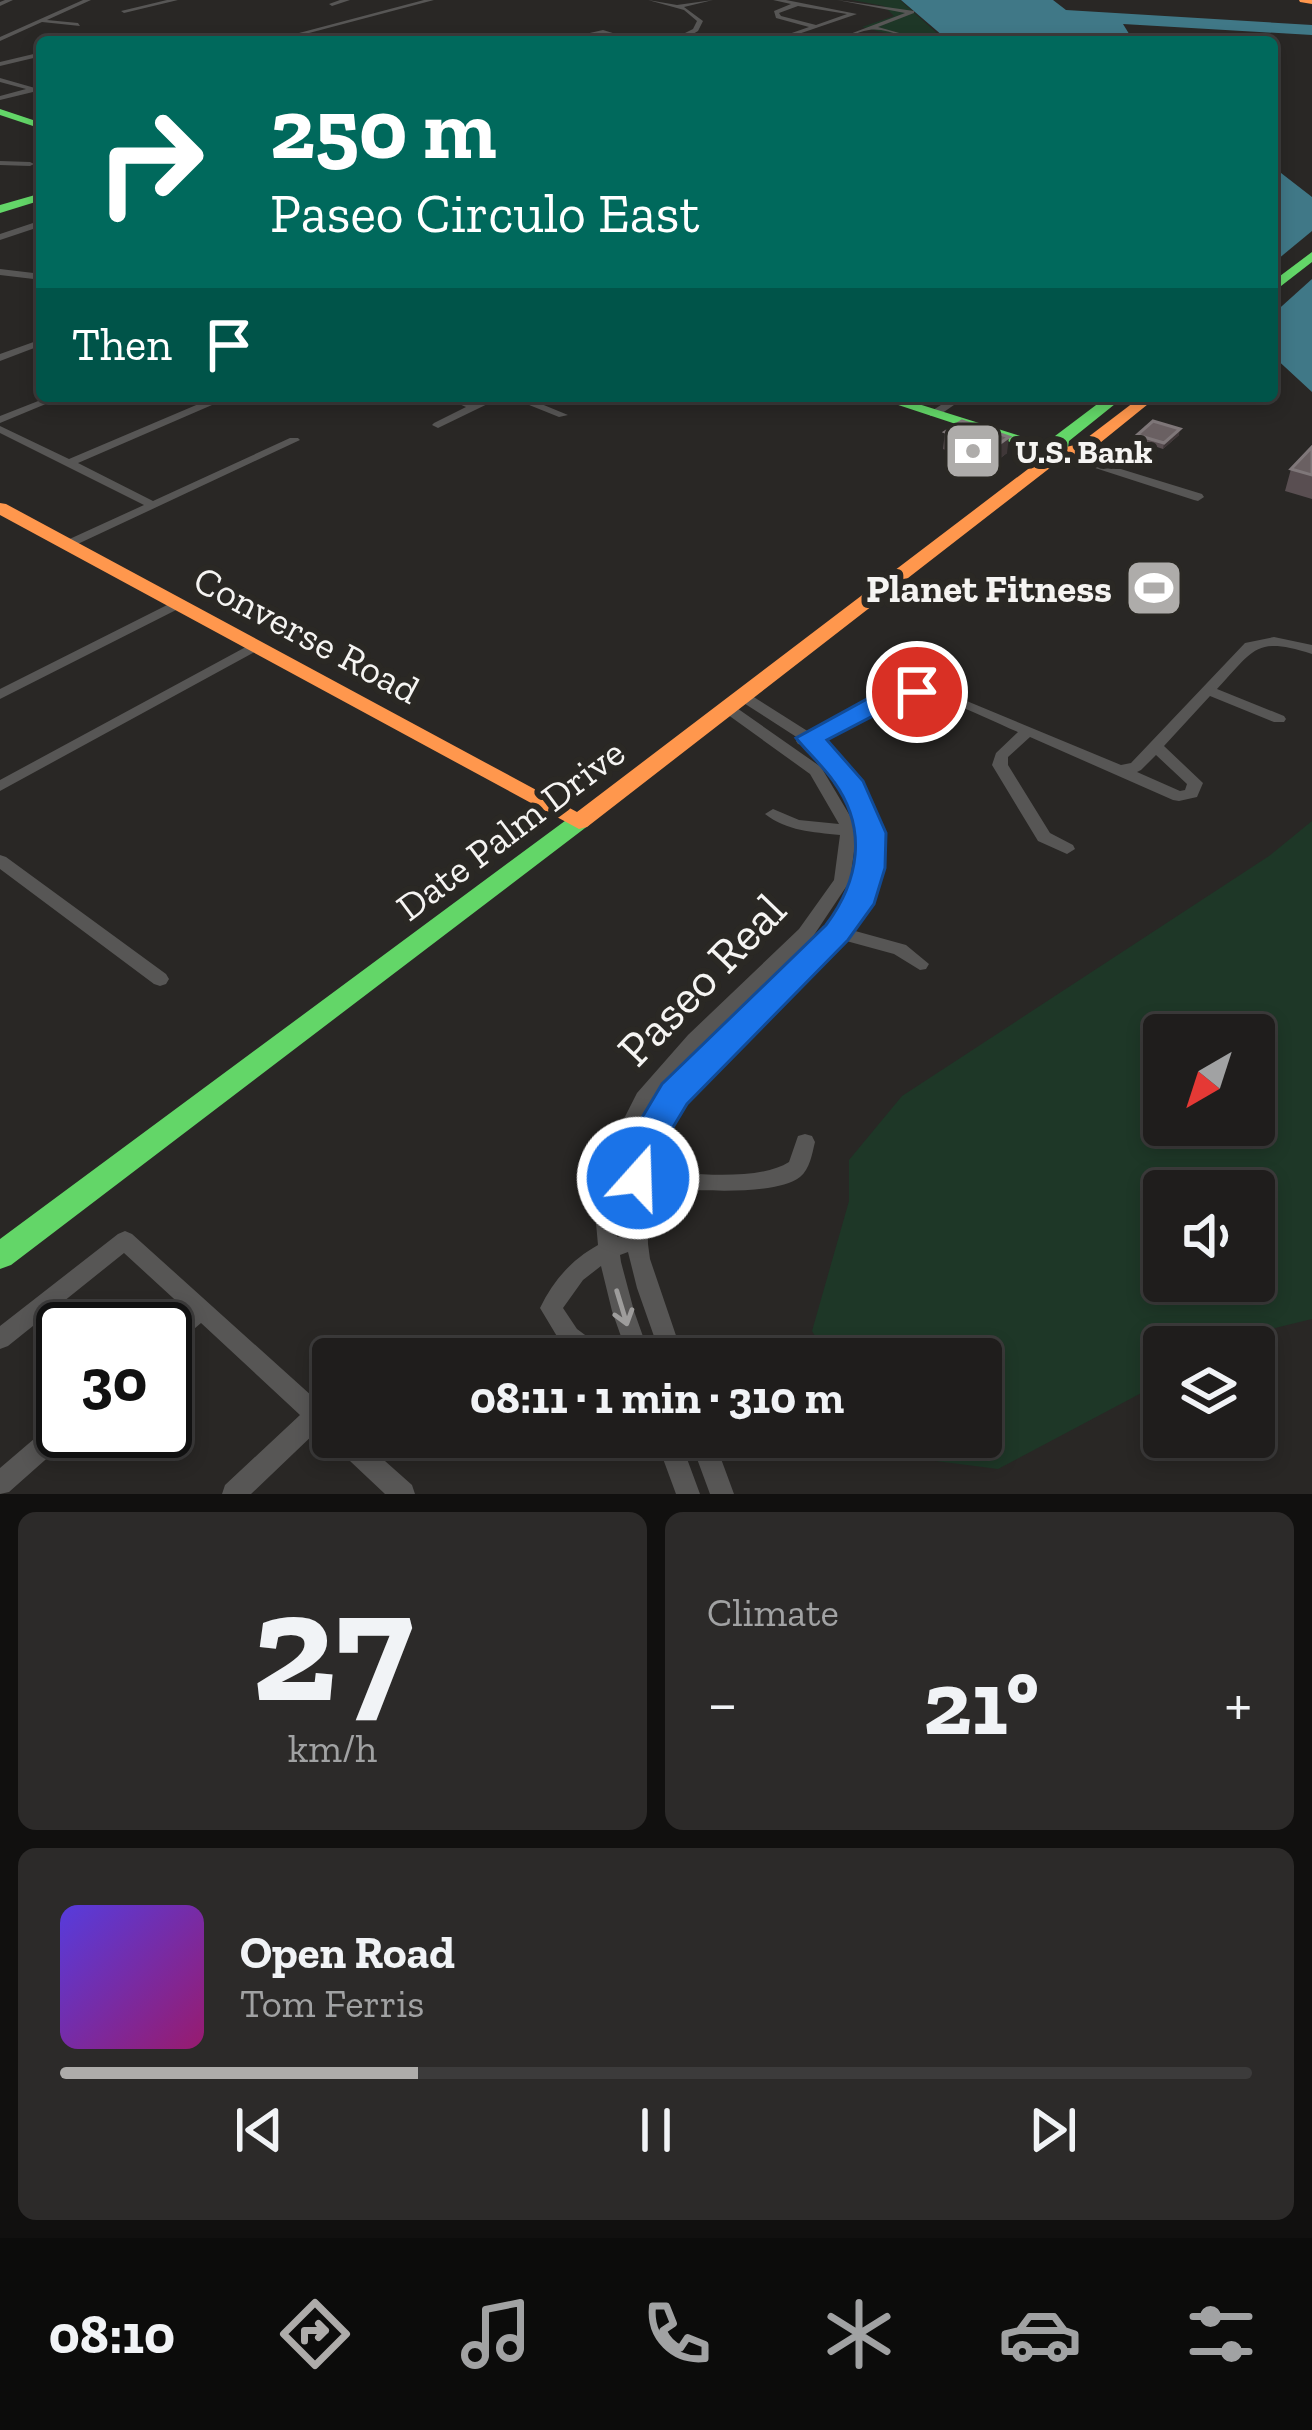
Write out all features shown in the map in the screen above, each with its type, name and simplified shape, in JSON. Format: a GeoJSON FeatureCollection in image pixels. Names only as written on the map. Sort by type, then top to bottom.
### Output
{"type":"FeatureCollection","features":[{"type":"Feature","properties":{"kind":"main road"},"geometry":{"type":"LineString","coordinates":[[1303,0],[1312,2]]}},
{"type":"Feature","properties":{"kind":"main road"},"geometry":{"type":"LineString","coordinates":[[0,112],[36,124]]}},
{"type":"Feature","properties":{"kind":"main road"},"geometry":{"type":"LineString","coordinates":[[0,209],[36,200]]}},
{"type":"Feature","properties":{"kind":"main road"},"geometry":{"type":"LineString","coordinates":[[1278,284],[1312,256]]}},
{"type":"Feature","properties":{"kind":"main road"},"geometry":{"type":"LineString","coordinates":[[897,402],[1059,453]]}},
{"type":"Feature","properties":{"kind":"main road","name":"Date Palm Drive"},"geometry":{"type":"LineString","coordinates":[[1059,453],[1060,439],[1110,402]]}},
{"type":"Feature","properties":{"kind":"main road","name":"Date Palm Drive"},"geometry":{"type":"LineString","coordinates":[[0,1256],[736,703],[1059,453],[1084,448],[1143,402]]}},
{"type":"Feature","properties":{"kind":"main road","name":"Converse Road"},"geometry":{"type":"LineString","coordinates":[[0,508],[78,540],[177,604],[579,822]]}},
{"type":"Feature","properties":{"kind":"street"},"geometry":{"type":"LineString","coordinates":[[0,4],[10,0]]}},
{"type":"Feature","properties":{"kind":"street"},"geometry":{"type":"LineString","coordinates":[[0,39],[88,0]]}},
{"type":"Feature","properties":{"kind":"street"},"geometry":{"type":"LineString","coordinates":[[124,11],[175,0]]}},
{"type":"Feature","properties":{"kind":"street"},"geometry":{"type":"LineString","coordinates":[[332,4],[346,0]]}},
{"type":"Feature","properties":{"kind":"street"},"geometry":{"type":"LineString","coordinates":[[291,36],[431,0]]}},
{"type":"Feature","properties":{"kind":"street"},"geometry":{"type":"LineString","coordinates":[[301,36],[441,0]]}},
{"type":"Feature","properties":{"kind":"street"},"geometry":{"type":"LineString","coordinates":[[651,0],[683,6],[710,0]]}},
{"type":"Feature","properties":{"kind":"street"},"geometry":{"type":"LineString","coordinates":[[666,0],[710,21],[700,36]]}},
{"type":"Feature","properties":{"kind":"street"},"geometry":{"type":"LineString","coordinates":[[776,0],[854,14],[789,36]]}},
{"type":"Feature","properties":{"kind":"street"},"geometry":{"type":"LineString","coordinates":[[840,0],[912,12],[849,36]]}},
{"type":"Feature","properties":{"kind":"street"},"geometry":{"type":"LineString","coordinates":[[797,4],[776,12],[778,17],[818,27]]}},
{"type":"Feature","properties":{"kind":"street"},"geometry":{"type":"LineString","coordinates":[[683,6],[700,21],[689,36]]}},
{"type":"Feature","properties":{"kind":"street"},"geometry":{"type":"LineString","coordinates":[[42,22],[78,25]]}},
{"type":"Feature","properties":{"kind":"street"},"geometry":{"type":"LineString","coordinates":[[872,28],[904,36]]}},
{"type":"Feature","properties":{"kind":"street"},"geometry":{"type":"LineString","coordinates":[[583,36],[603,32],[617,36]]}},
{"type":"Feature","properties":{"kind":"street"},"geometry":{"type":"LineString","coordinates":[[0,64],[36,55]]}},
{"type":"Feature","properties":{"kind":"street"},"geometry":{"type":"LineString","coordinates":[[0,80],[35,90]]}},
{"type":"Feature","properties":{"kind":"street"},"geometry":{"type":"LineString","coordinates":[[0,96],[35,90]]}},
{"type":"Feature","properties":{"kind":"street"},"geometry":{"type":"LineString","coordinates":[[0,163],[30,164]]}},
{"type":"Feature","properties":{"kind":"street"},"geometry":{"type":"LineString","coordinates":[[0,237],[36,226]]}},
{"type":"Feature","properties":{"kind":"street"},"geometry":{"type":"LineString","coordinates":[[0,272],[36,277]]}},
{"type":"Feature","properties":{"kind":"street"},"geometry":{"type":"LineString","coordinates":[[0,283],[13,275]]}},
{"type":"Feature","properties":{"kind":"street"},"geometry":{"type":"LineString","coordinates":[[0,358],[36,344]]}},
{"type":"Feature","properties":{"kind":"street"},"geometry":{"type":"LineString","coordinates":[[0,424],[48,402]]}},
{"type":"Feature","properties":{"kind":"street"},"geometry":{"type":"LineString","coordinates":[[462,402],[476,407]]}},
{"type":"Feature","properties":{"kind":"street"},"geometry":{"type":"LineString","coordinates":[[438,425],[486,402]]}},
{"type":"Feature","properties":{"kind":"street"},"geometry":{"type":"LineString","coordinates":[[528,402],[562,415]]}},
{"type":"Feature","properties":{"kind":"street"},"geometry":{"type":"LineString","coordinates":[[934,414],[953,402]]}},
{"type":"Feature","properties":{"kind":"street"},"geometry":{"type":"LineString","coordinates":[[68,463],[208,403]]}},
{"type":"Feature","properties":{"kind":"street"},"geometry":{"type":"LineString","coordinates":[[0,424],[153,505]]}},
{"type":"Feature","properties":{"kind":"street"},"geometry":{"type":"LineString","coordinates":[[78,540],[294,440]]}},
{"type":"Feature","properties":{"kind":"street"},"geometry":{"type":"LineString","coordinates":[[1059,453],[1198,497]]}},
{"type":"Feature","properties":{"kind":"street"},"geometry":{"type":"LineString","coordinates":[[0,695],[177,604]]}},
{"type":"Feature","properties":{"kind":"street"},"geometry":{"type":"LineString","coordinates":[[1120,770],[1136,767],[1250,646],[1267,639],[1287,640],[1312,650]]}},
{"type":"Feature","properties":{"kind":"street"},"geometry":{"type":"LineString","coordinates":[[0,786],[255,646]]}},
{"type":"Feature","properties":{"kind":"street"},"geometry":{"type":"LineString","coordinates":[[1207,690],[1279,718]]}},
{"type":"Feature","properties":{"kind":"street"},"geometry":{"type":"LineString","coordinates":[[801,742],[887,698],[917,692],[945,696],[1179,796],[1191,793],[1195,783],[1156,746]]}},
{"type":"Feature","properties":{"kind":"street"},"geometry":{"type":"LineString","coordinates":[[736,703],[801,742],[849,781],[872,833],[796,825],[773,814]]}},
{"type":"Feature","properties":{"kind":"street"},"geometry":{"type":"LineString","coordinates":[[1027,732],[1000,756],[1000,765],[1044,838],[1067,849]]}},
{"type":"Feature","properties":{"kind":"street"},"geometry":{"type":"LineString","coordinates":[[801,742],[833,789],[849,832]]}},
{"type":"Feature","properties":{"kind":"street","name":"Paseo Real"},"geometry":{"type":"LineString","coordinates":[[632,1338],[618,1299],[604,1220],[609,1177],[636,1106],[654,1078],[814,926],[846,874],[849,832]]}},
{"type":"Feature","properties":{"kind":"street","name":"Paseo Real"},"geometry":{"type":"LineString","coordinates":[[667,1338],[637,1241],[638,1178],[665,1108],[724,1042],[837,932],[865,887],[872,833]]}},
{"type":"Feature","properties":{"kind":"street"},"geometry":{"type":"LineString","coordinates":[[0,861],[160,979]]}},
{"type":"Feature","properties":{"kind":"street"},"geometry":{"type":"LineString","coordinates":[[814,926],[900,949],[920,964]]}},
{"type":"Feature","properties":{"kind":"street"},"geometry":{"type":"LineString","coordinates":[[704,1030],[724,1042]]}},
{"type":"Feature","properties":{"kind":"street"},"geometry":{"type":"LineString","coordinates":[[609,1177],[756,1180],[787,1174],[799,1166],[805,1142]]}},
{"type":"Feature","properties":{"kind":"street"},"geometry":{"type":"LineString","coordinates":[[0,1339],[125,1240],[312,1410]]}},
{"type":"Feature","properties":{"kind":"street"},"geometry":{"type":"LineString","coordinates":[[572,1338],[551,1308],[560,1290],[608,1246],[637,1241]]}},
{"type":"Feature","properties":{"kind":"street"},"geometry":{"type":"LineString","coordinates":[[192,1316],[200,1309]]}},
{"type":"Feature","properties":{"kind":"street"},"geometry":{"type":"LineString","coordinates":[[234,1494],[312,1432]]}},
{"type":"Feature","properties":{"kind":"street"},"geometry":{"type":"LineString","coordinates":[[0,1484],[36,1453]]}},
{"type":"Feature","properties":{"kind":"street"},"geometry":{"type":"LineString","coordinates":[[364,1458],[403,1494]]}},
{"type":"Feature","properties":{"kind":"street"},"geometry":{"type":"LineString","coordinates":[[675,1458],[688,1494]]}},
{"type":"Feature","properties":{"kind":"street"},"geometry":{"type":"LineString","coordinates":[[708,1458],[722,1494]]}},
{"type":"Feature","properties":{"kind":"green space"},"geometry":{"type":"Polygon","coordinates":[[[852,0],[900,0],[940,36],[897,36],[862,27],[894,16],[884,6],[852,0]]]}},
{"type":"Feature","properties":{"kind":"green space"},"geometry":{"type":"Polygon","coordinates":[[[1312,821],[1312,1319],[1275,1328],[1143,1326],[1143,1392],[998,1469],[912,1458],[1002,1458],[1002,1338],[816,1338],[812,1331],[849,1201],[849,1160],[902,1096],[1269,856],[1312,821]]]}},
{"type":"Feature","properties":{"kind":"water"},"geometry":{"type":"Polygon","coordinates":[[[901,0],[1053,0],[1066,10],[1312,25],[1312,35],[1123,24],[1130,36],[943,36],[901,0]]]}},
{"type":"Feature","properties":{"kind":"water"},"geometry":{"type":"Polygon","coordinates":[[[1278,171],[1312,197],[1312,392],[1278,361],[1278,171]]]}},
{"type":"Feature","properties":{"kind":"pier"},"geometry":{"type":"Polygon","coordinates":[[[1312,231],[1312,279],[1278,310],[1278,259],[1312,231]]]}},
{"type":"Feature","properties":{"kind":"building"},"geometry":{"type":"Polygon","coordinates":[[[962,421],[1009,437],[983,448],[945,432],[962,421]]]}},
{"type":"Feature","properties":{"kind":"building"},"geometry":{"type":"Polygon","coordinates":[[[1153,421],[1180,429],[1164,443],[1137,435],[1153,421]]]}},
{"type":"Feature","properties":{"kind":"building"},"geometry":{"type":"Polygon","coordinates":[[[1312,447],[1312,475],[1291,469],[1312,447]]]}},
{"type":"Feature","properties":{"kind":"traffic: fast"},"geometry":{"type":"LineString","coordinates":[[0,112],[36,124]]}},
{"type":"Feature","properties":{"kind":"traffic: fast"},"geometry":{"type":"LineString","coordinates":[[0,209],[36,198]]}},
{"type":"Feature","properties":{"kind":"traffic: fast"},"geometry":{"type":"LineString","coordinates":[[1278,284],[1312,256]]}},
{"type":"Feature","properties":{"kind":"traffic: fast"},"geometry":{"type":"LineString","coordinates":[[897,402],[1059,453]]}},
{"type":"Feature","properties":{"kind":"traffic: fast"},"geometry":{"type":"LineString","coordinates":[[1059,453],[1061,439],[1110,402]]}},
{"type":"Feature","properties":{"kind":"traffic: fast"},"geometry":{"type":"LineString","coordinates":[[0,1256],[581,820]]}},
{"type":"Feature","properties":{"kind":"traffic: slow"},"geometry":{"type":"LineString","coordinates":[[1303,0],[1312,2]]}},
{"type":"Feature","properties":{"kind":"traffic: slow"},"geometry":{"type":"LineString","coordinates":[[581,820],[1059,453],[1084,448],[1143,402]]}},
{"type":"Feature","properties":{"kind":"traffic: slow"},"geometry":{"type":"LineString","coordinates":[[0,508],[579,822]]}},
{"type":"Feature","properties":{"kind":"place","name":"U.S. Bank"},"geometry":{"type":"Point","coordinates":[973,451]}},
{"type":"Feature","properties":{"kind":"place","name":"Planet Fitness"},"geometry":{"type":"Point","coordinates":[1154,588]}},
{"type":"Feature","properties":{"kind":"route"},"geometry":{"type":"LineString","coordinates":[[638,1178],[655,1126],[691,1074],[837,932],[859,904],[870,868],[872,833],[849,781],[810,738],[887,698],[917,692]]}}]}
